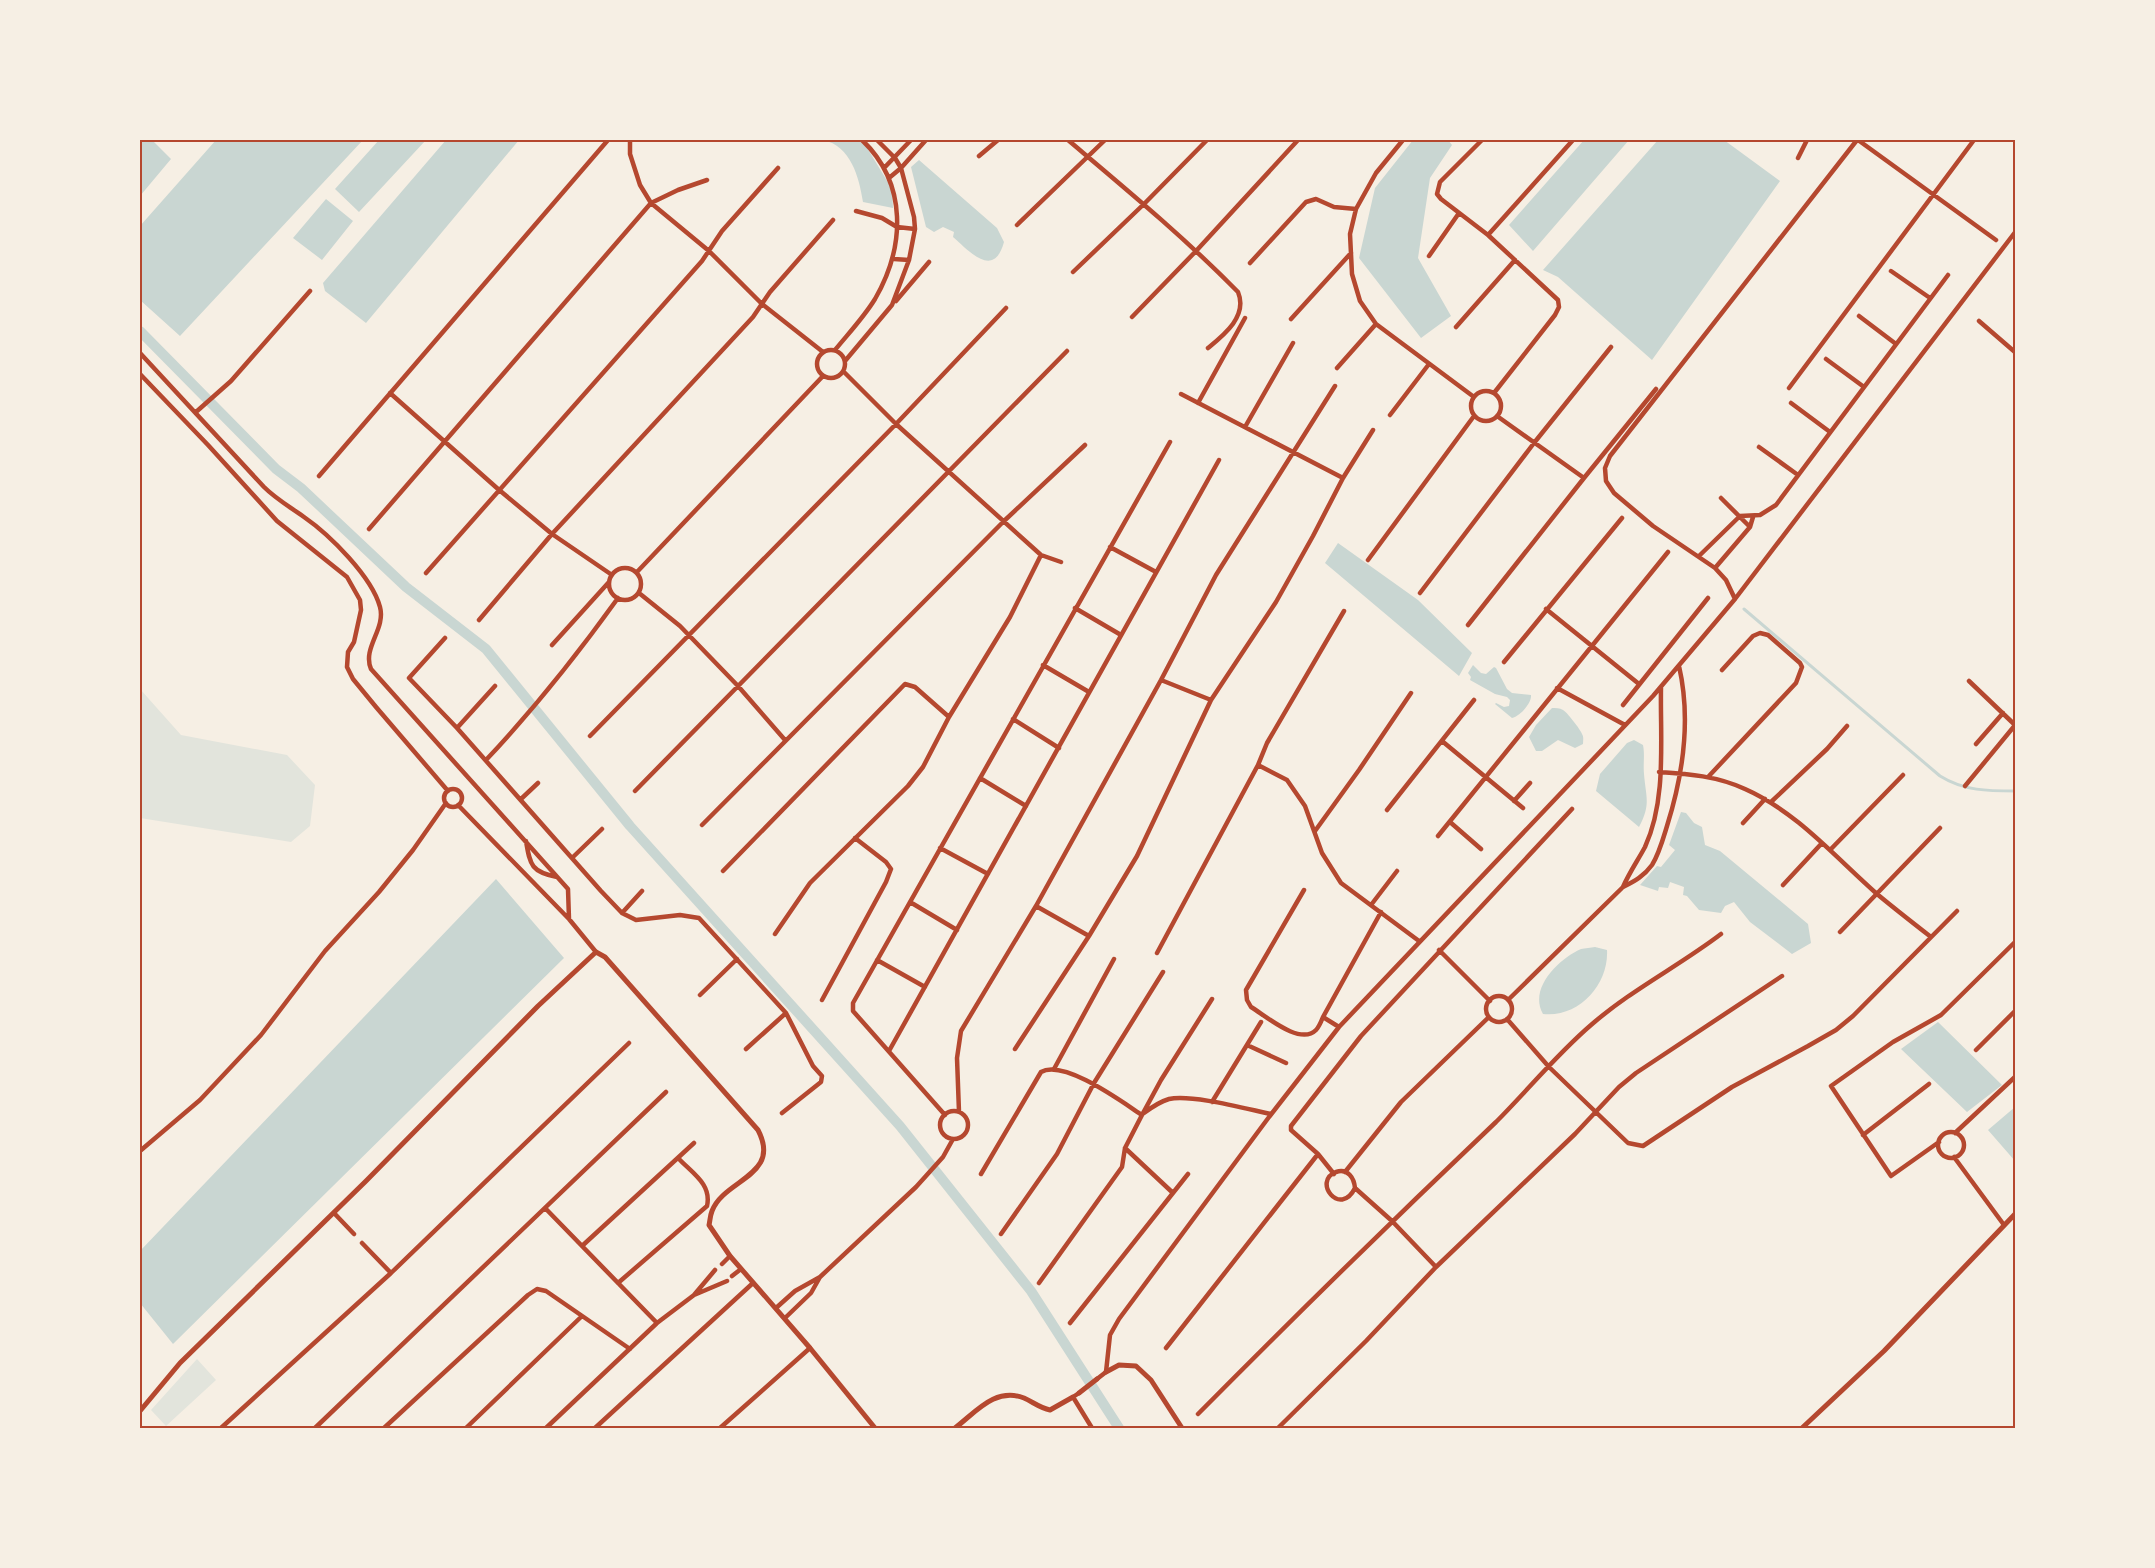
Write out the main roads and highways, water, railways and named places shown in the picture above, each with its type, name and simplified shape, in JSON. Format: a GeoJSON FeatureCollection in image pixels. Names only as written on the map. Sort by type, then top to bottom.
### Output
{"type":"FeatureCollection","features":[{"type":"Feature","properties":{"kind":"waterway"},"geometry":{"type":"LineString","coordinates":[[140,331],[276,469],[301,488],[406,587],[486,649],[630,826],[900,1126],[1031,1291],[1119,1428]]}},
{"type":"Feature","properties":{"kind":"waterway"},"geometry":{"type":"LineString","coordinates":[[1744,609],[1940,776],[1967,787],[2016,791]]}}]}
